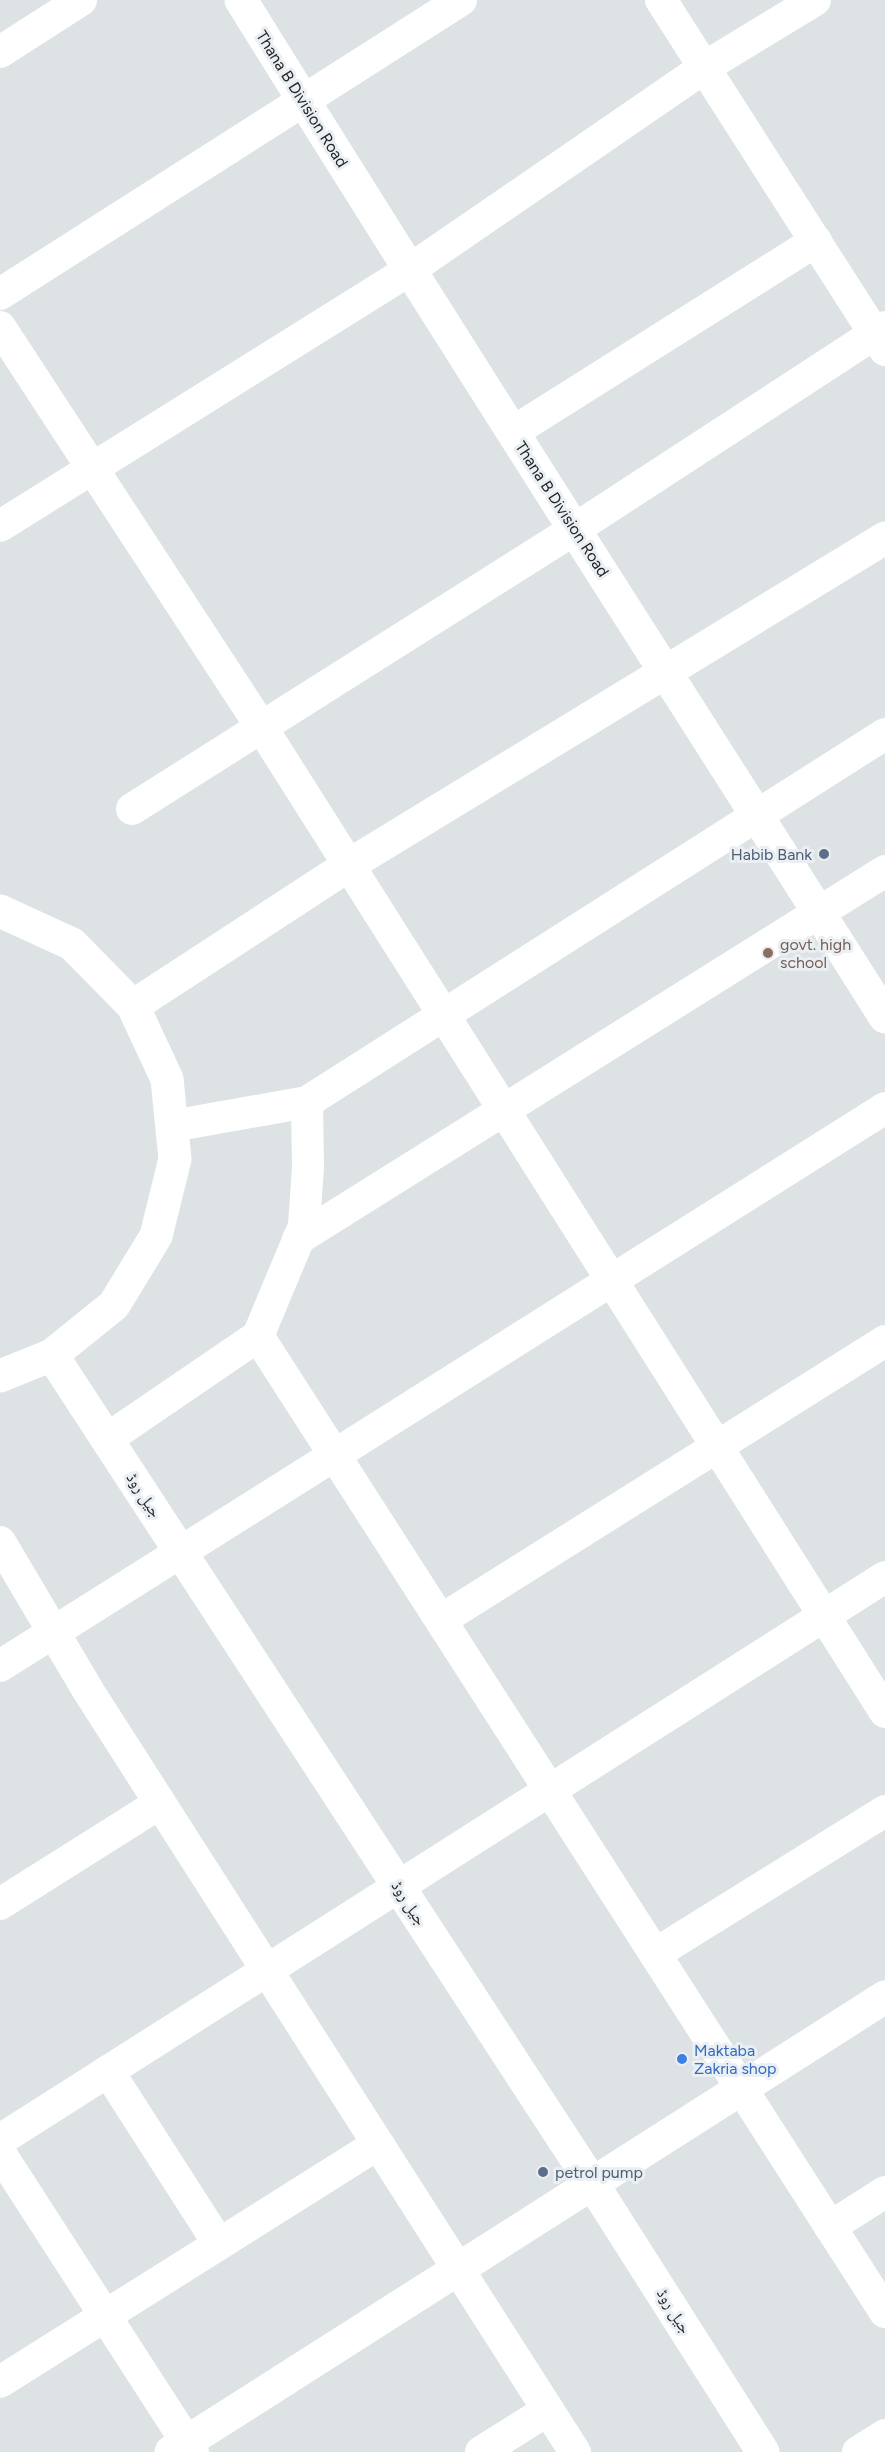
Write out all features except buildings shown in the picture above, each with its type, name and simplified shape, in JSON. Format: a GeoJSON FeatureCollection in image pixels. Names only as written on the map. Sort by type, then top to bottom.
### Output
{"type":"FeatureCollection","features":[{"type":"Feature","properties":{"kind":"main road","name":"Thana B Division Road"},"geometry":{"type":"LineString","coordinates":[[241,0],[408,271],[666,671],[885,1017]]}},
{"type":"Feature","properties":{"kind":"main road"},"geometry":{"type":"LineString","coordinates":[[133,1006],[349,865],[885,538]]}},
{"type":"Feature","properties":{"kind":"main road"},"geometry":{"type":"LineString","coordinates":[[0,911],[72,944],[133,1006],[166,1079],[175,1159],[156,1236],[114,1305],[52,1355],[0,1376]]}},
{"type":"Feature","properties":{"kind":"main road","name":"جیل روڈ"},"geometry":{"type":"LineString","coordinates":[[52,1355],[592,2182],[764,2452]]}},
{"type":"Feature","properties":{"kind":"main road"},"geometry":{"type":"LineString","coordinates":[[183,2449],[592,2182],[885,1997]]}},
{"type":"Feature","properties":{"kind":"street"},"geometry":{"type":"LineString","coordinates":[[0,52],[81,0]]}},
{"type":"Feature","properties":{"kind":"street"},"geometry":{"type":"LineString","coordinates":[[0,294],[461,0]]}},
{"type":"Feature","properties":{"kind":"street"},"geometry":{"type":"LineString","coordinates":[[132,809],[882,337],[816,241],[661,0]]}},
{"type":"Feature","properties":{"kind":"street"},"geometry":{"type":"LineString","coordinates":[[0,526],[408,271],[705,67],[815,0]]}},
{"type":"Feature","properties":{"kind":"street"},"geometry":{"type":"LineString","coordinates":[[513,432],[816,241]]}},
{"type":"Feature","properties":{"kind":"street"},"geometry":{"type":"LineString","coordinates":[[0,327],[262,728],[885,1712]]}},
{"type":"Feature","properties":{"kind":"street"},"geometry":{"type":"LineString","coordinates":[[172,1126],[306,1102],[885,734]]}},
{"type":"Feature","properties":{"kind":"street"},"geometry":{"type":"LineString","coordinates":[[298,1239],[885,871]]}},
{"type":"Feature","properties":{"kind":"street"},"geometry":{"type":"LineString","coordinates":[[107,1439],[258,1336],[304,1226],[308,1167],[306,1102]]}},
{"type":"Feature","properties":{"kind":"street"},"geometry":{"type":"LineString","coordinates":[[0,1666],[885,1108]]}},
{"type":"Feature","properties":{"kind":"street"},"geometry":{"type":"LineString","coordinates":[[258,1336],[885,2312]]}},
{"type":"Feature","properties":{"kind":"street"},"geometry":{"type":"LineString","coordinates":[[441,1620],[885,1341]]}},
{"type":"Feature","properties":{"kind":"street"},"geometry":{"type":"LineString","coordinates":[[0,1542],[53,1632],[160,1803],[575,2452]]}},
{"type":"Feature","properties":{"kind":"street"},"geometry":{"type":"LineString","coordinates":[[0,2140],[885,1577]]}},
{"type":"Feature","properties":{"kind":"street"},"geometry":{"type":"LineString","coordinates":[[0,1904],[160,1803]]}},
{"type":"Feature","properties":{"kind":"street"},"geometry":{"type":"LineString","coordinates":[[656,1954],[885,1811]]}},
{"type":"Feature","properties":{"kind":"street"},"geometry":{"type":"LineString","coordinates":[[108,2071],[219,2244]]}},
{"type":"Feature","properties":{"kind":"street"},"geometry":{"type":"LineString","coordinates":[[0,2382],[378,2144]]}},
{"type":"Feature","properties":{"kind":"street"},"geometry":{"type":"LineString","coordinates":[[0,2153],[105,2316],[183,2449]]}},
{"type":"Feature","properties":{"kind":"street"},"geometry":{"type":"LineString","coordinates":[[830,2227],[885,2192]]}},
{"type":"Feature","properties":{"kind":"street"},"geometry":{"type":"LineString","coordinates":[[481,2452],[548,2410]]}},
{"type":"Feature","properties":{"kind":"street"},"geometry":{"type":"LineString","coordinates":[[858,2452],[885,2435]]}},
{"type":"Feature","properties":{"kind":"place","name":"Habib Bank"},"geometry":{"type":"Point","coordinates":[824,854]}},
{"type":"Feature","properties":{"kind":"place","name":"govt. high school"},"geometry":{"type":"Point","coordinates":[768,953]}},
{"type":"Feature","properties":{"kind":"place","name":"Maktaba Zakria shop"},"geometry":{"type":"Point","coordinates":[682,2059]}},
{"type":"Feature","properties":{"kind":"place","name":"petrol pump"},"geometry":{"type":"Point","coordinates":[543,2172]}}]}
